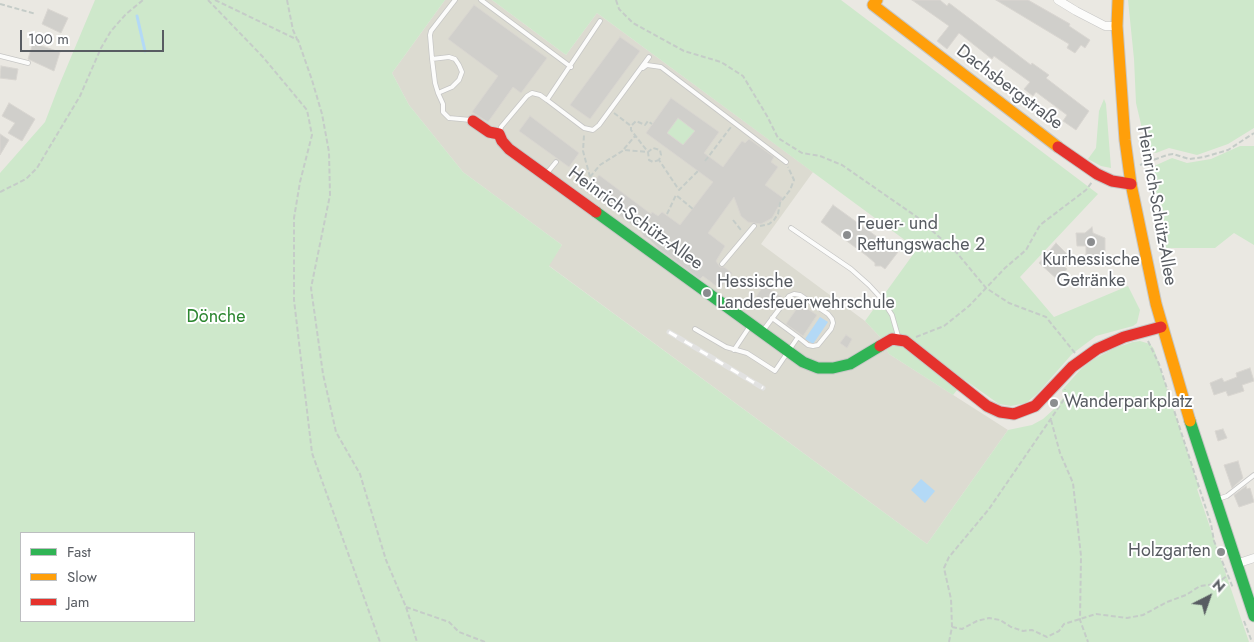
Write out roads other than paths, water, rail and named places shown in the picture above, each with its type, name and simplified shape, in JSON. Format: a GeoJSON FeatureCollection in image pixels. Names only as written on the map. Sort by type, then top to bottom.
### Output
{"type":"FeatureCollection","features":[{"type":"Feature","properties":{"kind":"street"},"geometry":{"type":"LineString","coordinates":[[1058,0],[1105,26],[1117,26]]}},
{"type":"Feature","properties":{"kind":"street","name":"Heinrich-Schütz-Allee"},"geometry":{"type":"LineString","coordinates":[[1118,0],[1117,26],[1125,140],[1131,184],[1162,327],[1236,564],[1248,616]]}},
{"type":"Feature","properties":{"kind":"street","name":"Dachsbergstraße"},"geometry":{"type":"LineString","coordinates":[[875,2],[1065,152],[1097,174],[1112,181],[1131,184]]}},
{"type":"Feature","properties":{"kind":"street","name":"Heinrich-Schütz-Allee"},"geometry":{"type":"LineString","coordinates":[[473,121],[489,132],[499,134],[502,142],[509,149],[575,197],[705,285],[751,325],[803,362],[818,368],[833,368],[850,364],[892,339],[902,340]]}},
{"type":"Feature","properties":{"kind":"street"},"geometry":{"type":"LineString","coordinates":[[902,340],[987,406],[1000,412],[1014,414],[1035,406],[1072,367],[1097,349],[1124,337],[1162,327]]}},
{"type":"Feature","properties":{"kind":"street"},"geometry":{"type":"LineString","coordinates":[[1236,564],[1254,558]]}},
{"type":"Feature","properties":{"kind":"lane"},"geometry":{"type":"LineString","coordinates":[[455,0],[431,31],[432,59],[438,93],[446,115],[449,118],[473,121]]}},
{"type":"Feature","properties":{"kind":"lane"},"geometry":{"type":"LineString","coordinates":[[482,0],[570,67]]}},
{"type":"Feature","properties":{"kind":"lane"},"geometry":{"type":"LineString","coordinates":[[547,100],[600,22]]}},
{"type":"Feature","properties":{"kind":"lane"},"geometry":{"type":"LineString","coordinates":[[0,56],[28,63]]}},
{"type":"Feature","properties":{"kind":"lane"},"geometry":{"type":"LineString","coordinates":[[432,59],[449,57],[455,59],[462,72],[456,83],[438,93]]}},
{"type":"Feature","properties":{"kind":"lane"},"geometry":{"type":"LineString","coordinates":[[499,134],[502,127],[527,96],[532,93],[540,95],[584,128],[593,130],[599,125],[650,57]]}},
{"type":"Feature","properties":{"kind":"lane"},"geometry":{"type":"LineString","coordinates":[[641,69],[647,65],[661,67],[786,162]]}},
{"type":"Feature","properties":{"kind":"lane"},"geometry":{"type":"LineString","coordinates":[[546,175],[556,162]]}},
{"type":"Feature","properties":{"kind":"lane"},"geometry":{"type":"LineString","coordinates":[[722,264],[754,226]]}},
{"type":"Feature","properties":{"kind":"lane"},"geometry":{"type":"LineString","coordinates":[[791,228],[851,269],[869,285],[881,298],[892,315],[902,340]]}},
{"type":"Feature","properties":{"kind":"lane"},"geometry":{"type":"LineString","coordinates":[[762,333],[772,318],[788,296],[794,294],[800,295],[832,319],[832,326],[831,330],[818,345],[813,346],[808,345],[772,318]]}},
{"type":"Feature","properties":{"kind":"lane"},"geometry":{"type":"LineString","coordinates":[[734,350],[751,325]]}},
{"type":"Feature","properties":{"kind":"lane"},"geometry":{"type":"LineString","coordinates":[[695,329],[726,347],[747,353],[775,371],[798,337]]}},
{"type":"Feature","properties":{"kind":"lane"},"geometry":{"type":"LineString","coordinates":[[1216,499],[1227,496],[1254,475]]}},
{"type":"Feature","properties":{"kind":"water"},"geometry":{"type":"Polygon","coordinates":[[[820,317],[828,322],[813,344],[805,339],[820,317]]]}},
{"type":"Feature","properties":{"kind":"water"},"geometry":{"type":"Polygon","coordinates":[[[921,479],[935,491],[925,503],[911,490],[921,479]]]}},
{"type":"Feature","properties":{"kind":"waterway"},"geometry":{"type":"LineString","coordinates":[[137,16],[145,51]]}},
{"type":"Feature","properties":{"kind":"railway"},"geometry":{"type":"LineString","coordinates":[[669,332],[763,388]]}},
{"type":"Feature","properties":{"kind":"place","name":"Feuer- und Rettungswache 2"},"geometry":{"type":"Point","coordinates":[847,235]}},
{"type":"Feature","properties":{"kind":"place","name":"Kurhessische Getränke"},"geometry":{"type":"Point","coordinates":[1091,242]}},
{"type":"Feature","properties":{"kind":"place","name":"Hessische Landesfeuerwehrschule"},"geometry":{"type":"Point","coordinates":[707,293]}},
{"type":"Feature","properties":{"kind":"place","name":"Wanderparkplatz"},"geometry":{"type":"Point","coordinates":[1054,403]}},
{"type":"Feature","properties":{"kind":"place","name":"Holzgarten"},"geometry":{"type":"Point","coordinates":[1221,552]}},
{"type":"Feature","properties":{"kind":"park label","name":"Dönche"},"geometry":{"type":"Point","coordinates":[216,318]}}]}
